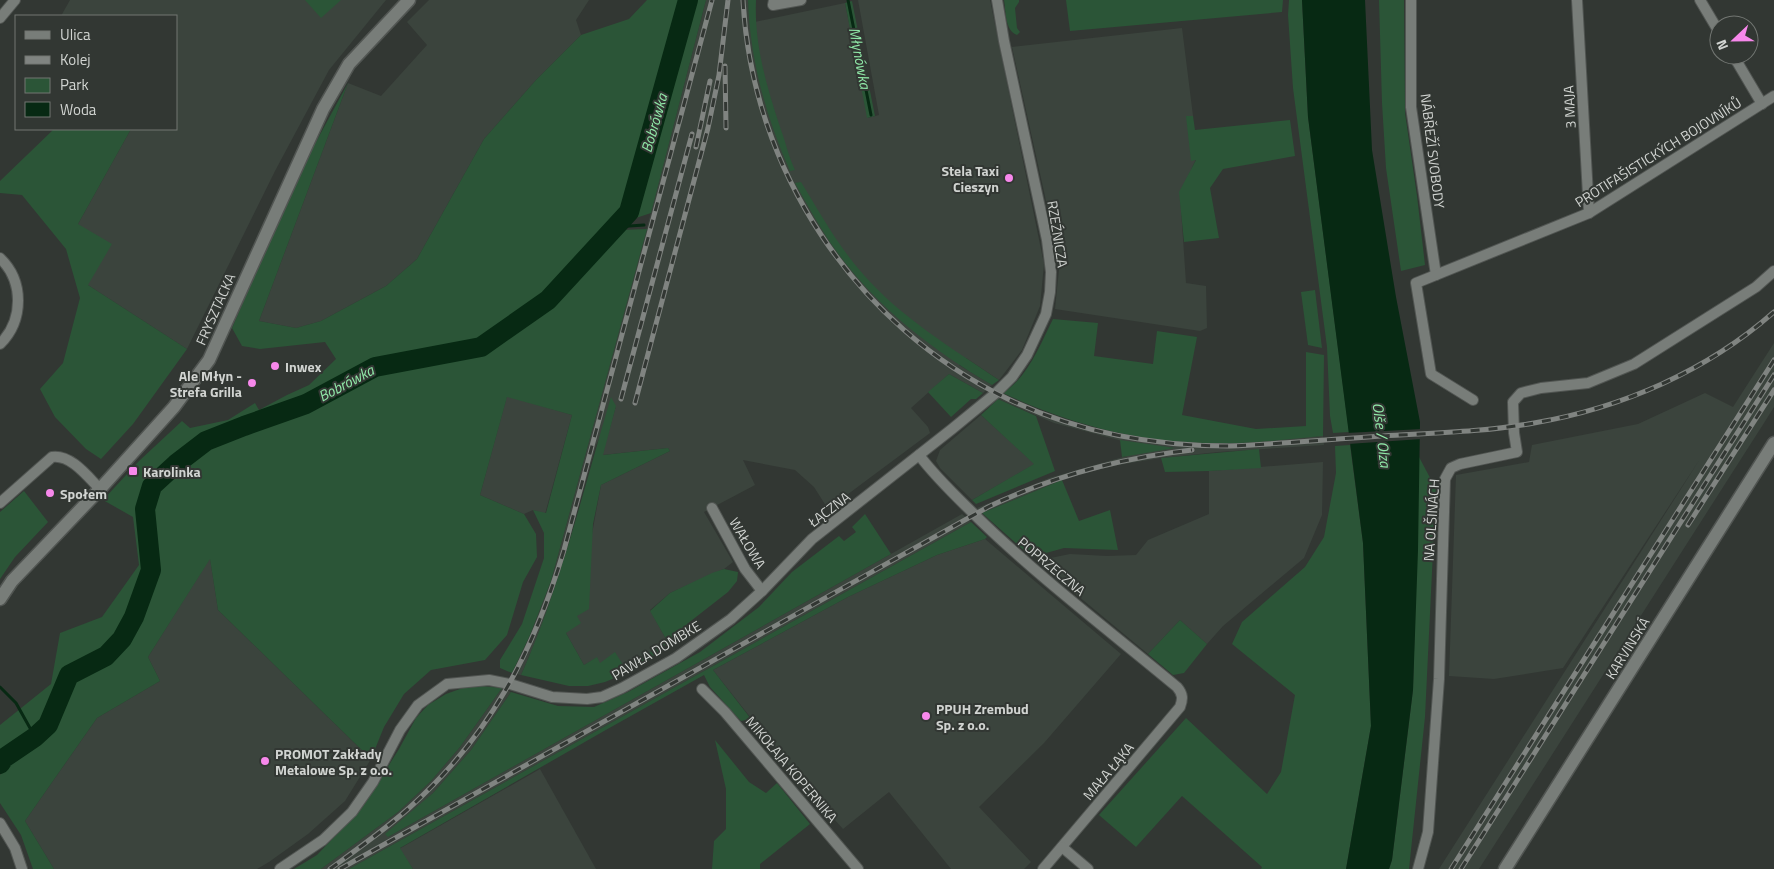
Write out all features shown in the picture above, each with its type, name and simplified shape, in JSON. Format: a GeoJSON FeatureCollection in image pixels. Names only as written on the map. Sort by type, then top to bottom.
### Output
{"type":"FeatureCollection","features":[{"type":"Feature","properties":{"kind":"street"},"geometry":{"type":"LineString","coordinates":[[0,18],[15,0]]}},
{"type":"Feature","properties":{"kind":"street","name":"FRYSZTACKA"},"geometry":{"type":"LineString","coordinates":[[0,599],[12,581],[100,489],[174,407],[209,360],[323,108],[349,64],[409,0]]}},
{"type":"Feature","properties":{"kind":"street"},"geometry":{"type":"LineString","coordinates":[[774,3],[801,0]]}},
{"type":"Feature","properties":{"kind":"street","name":"RZEŹNICZA"},"geometry":{"type":"LineString","coordinates":[[919,455],[996,393],[1012,377],[1034,341],[1046,314],[1050,292],[1051,272],[1047,240],[1004,41],[998,0]]}},
{"type":"Feature","properties":{"kind":"street","name":"NÁBŘEŽÍ SVOBODY"},"geometry":{"type":"LineString","coordinates":[[1411,0],[1411,107],[1436,275]]}},
{"type":"Feature","properties":{"kind":"street","name":"3 MAJA"},"geometry":{"type":"LineString","coordinates":[[1577,0],[1589,213]]}},
{"type":"Feature","properties":{"kind":"street"},"geometry":{"type":"LineString","coordinates":[[1700,0],[1709,15]]}},
{"type":"Feature","properties":{"kind":"street"},"geometry":{"type":"LineString","coordinates":[[1739,65],[1762,104]]}},
{"type":"Feature","properties":{"kind":"street","name":"PROTIFAŠISTICKÝCH BOJOVNÍKŮ"},"geometry":{"type":"LineString","coordinates":[[1473,400],[1431,374],[1416,283],[1589,213],[1774,96]]}},
{"type":"Feature","properties":{"kind":"street"},"geometry":{"type":"LineString","coordinates":[[0,258],[13,275],[18,293],[16,320],[0,344]]}},
{"type":"Feature","properties":{"kind":"street","name":"NA OLŠINÁCH"},"geometry":{"type":"LineString","coordinates":[[1418,869],[1428,832],[1439,679],[1445,479],[1451,468],[1460,464],[1517,452],[1513,402],[1521,393],[1541,388],[1588,383],[1634,364],[1756,287],[1774,271]]}},
{"type":"Feature","properties":{"kind":"street","name":"KARVINSKÁ"},"geometry":{"type":"LineString","coordinates":[[1506,869],[1774,443]]}},
{"type":"Feature","properties":{"kind":"street","name":"ŁĄCZNA"},"geometry":{"type":"LineString","coordinates":[[762,591],[812,539],[919,455]]}},
{"type":"Feature","properties":{"kind":"street","name":"POPRZECZNA"},"geometry":{"type":"LineString","coordinates":[[919,455],[949,491],[1023,560],[1177,687]]}},
{"type":"Feature","properties":{"kind":"street"},"geometry":{"type":"LineString","coordinates":[[0,503],[49,458],[57,456],[73,464],[100,489]]}},
{"type":"Feature","properties":{"kind":"street","name":"WAŁOWA"},"geometry":{"type":"LineString","coordinates":[[712,508],[745,569],[762,591]]}},
{"type":"Feature","properties":{"kind":"street","name":"PAWŁA DOMBKE"},"geometry":{"type":"LineString","coordinates":[[280,869],[324,840],[352,812],[373,782],[400,730],[418,705],[447,684],[489,680],[510,684],[552,697],[587,700],[602,697],[676,658],[730,619],[762,591]]}},
{"type":"Feature","properties":{"kind":"street","name":"MAŁA ŁĄKA"},"geometry":{"type":"LineString","coordinates":[[1043,869],[1180,707],[1183,700],[1182,693],[1177,687]]}},
{"type":"Feature","properties":{"kind":"street","name":"MIKOŁAJA KOPERNIKA"},"geometry":{"type":"LineString","coordinates":[[702,689],[725,712],[858,869]]}},
{"type":"Feature","properties":{"kind":"street"},"geometry":{"type":"LineString","coordinates":[[0,823],[15,848],[22,869]]}},
{"type":"Feature","properties":{"kind":"street"},"geometry":{"type":"LineString","coordinates":[[1062,847],[1088,869]]}},
{"type":"Feature","properties":{"kind":"shaded area"},"geometry":{"type":"Polygon","coordinates":[[[70,0],[386,0],[329,70],[275,171],[187,349],[88,285],[78,224],[130,130],[178,130],[178,15],[62,15],[70,0]]]}},
{"type":"Feature","properties":{"kind":"shaded area"},"geometry":{"type":"Polygon","coordinates":[[[429,0],[589,0],[576,20],[581,35],[536,80],[484,139],[417,259],[386,286],[321,321],[296,328],[259,321],[348,83],[381,96],[427,45],[407,22],[429,0]]]}},
{"type":"Feature","properties":{"kind":"shaded area"},"geometry":{"type":"Polygon","coordinates":[[[706,0],[748,0],[750,23],[845,3],[868,118],[879,115],[858,0],[990,0],[1044,264],[1040,306],[1022,350],[999,380],[966,358],[959,365],[992,385],[983,393],[949,374],[911,408],[928,427],[930,433],[828,509],[814,487],[795,470],[743,460],[755,485],[704,512],[733,562],[724,569],[670,593],[650,610],[666,639],[655,649],[625,668],[599,663],[597,658],[584,665],[566,633],[577,616],[601,485],[670,451],[668,448],[602,455],[616,406],[596,445],[557,584],[537,638],[521,675],[512,673],[530,635],[551,581],[643,243],[706,0]]]}},
{"type":"Feature","properties":{"kind":"shaded area"},"geometry":{"type":"Polygon","coordinates":[[[1182,28],[1193,116],[1187,116],[1196,159],[1180,194],[1186,283],[1206,286],[1207,328],[1200,331],[1055,309],[1059,270],[1045,196],[1012,47],[1182,28]]]}},
{"type":"Feature","properties":{"kind":"shaded area"},"geometry":{"type":"Polygon","coordinates":[[[1774,343],[1774,407],[1764,423],[1479,869],[1439,869],[1700,459],[1563,668],[1494,679],[1449,676],[1456,475],[1529,462],[1532,445],[1638,424],[1705,393],[1733,407],[1774,343]]]}},
{"type":"Feature","properties":{"kind":"shaded area"},"geometry":{"type":"Polygon","coordinates":[[[1002,393],[1040,410],[1087,426],[1131,436],[1217,443],[1323,436],[1324,445],[1218,452],[1118,465],[1072,476],[982,513],[977,508],[1049,478],[1130,455],[1173,448],[1130,443],[1054,423],[998,399],[1002,393]]]}},
{"type":"Feature","properties":{"kind":"shaded area"},"geometry":{"type":"Polygon","coordinates":[[[507,396],[572,415],[545,514],[533,510],[524,514],[480,495],[507,396]]]}},
{"type":"Feature","properties":{"kind":"shaded area"},"geometry":{"type":"Polygon","coordinates":[[[981,415],[1035,464],[972,500],[940,468],[936,461],[940,450],[981,415]]]}},
{"type":"Feature","properties":{"kind":"shaded area"},"geometry":{"type":"Polygon","coordinates":[[[1323,462],[1322,515],[1304,558],[1223,626],[1207,644],[1180,620],[1148,654],[1036,561],[1070,554],[1136,555],[1148,540],[1209,514],[1209,471],[1323,462]]]}},
{"type":"Feature","properties":{"kind":"shaded area"},"geometry":{"type":"Polygon","coordinates":[[[962,514],[971,522],[349,869],[321,869],[398,812],[431,781],[460,747],[502,688],[511,692],[471,750],[433,793],[388,837],[962,514]]]}},
{"type":"Feature","properties":{"kind":"shaded area"},"geometry":{"type":"Polygon","coordinates":[[[985,539],[1121,654],[1044,743],[979,807],[1031,862],[1024,869],[951,869],[889,792],[843,829],[808,790],[713,670],[848,597],[937,555],[985,539]]]}},
{"type":"Feature","properties":{"kind":"shaded area"},"geometry":{"type":"Polygon","coordinates":[[[210,558],[218,610],[371,759],[345,801],[308,834],[257,869],[54,869],[25,821],[97,718],[160,681],[148,657],[210,558]]]}},
{"type":"Feature","properties":{"kind":"shaded area"},"geometry":{"type":"Polygon","coordinates":[[[540,769],[596,869],[413,869],[399,849],[540,769]]]}},
{"type":"Feature","properties":{"kind":"green space"},"geometry":{"type":"Polygon","coordinates":[[[305,0],[341,0],[321,18],[305,0]]]}},
{"type":"Feature","properties":{"kind":"green space"},"geometry":{"type":"Polygon","coordinates":[[[647,0],[682,0],[624,213],[574,266],[532,305],[492,334],[475,343],[374,360],[346,372],[303,398],[202,433],[177,454],[149,486],[140,511],[144,575],[129,618],[100,655],[67,666],[65,682],[44,718],[0,752],[0,725],[51,684],[60,633],[102,617],[139,565],[133,517],[103,500],[139,461],[182,421],[190,428],[228,420],[255,403],[259,410],[309,385],[336,359],[325,342],[260,349],[242,346],[232,328],[298,175],[348,83],[259,321],[296,328],[321,321],[386,286],[417,259],[484,139],[536,80],[581,35],[629,19],[647,0]]]}},
{"type":"Feature","properties":{"kind":"green space"},"geometry":{"type":"Polygon","coordinates":[[[697,0],[706,0],[651,213],[627,221],[641,202],[697,0]]]}},
{"type":"Feature","properties":{"kind":"green space"},"geometry":{"type":"Polygon","coordinates":[[[748,0],[756,0],[759,50],[766,82],[795,170],[790,171],[781,151],[761,88],[752,44],[748,0]]]}},
{"type":"Feature","properties":{"kind":"green space"},"geometry":{"type":"Polygon","coordinates":[[[1004,0],[1019,0],[1015,8],[1017,28],[1020,32],[1017,35],[1010,30],[1008,25],[1004,0]]]}},
{"type":"Feature","properties":{"kind":"green space"},"geometry":{"type":"Polygon","coordinates":[[[1066,0],[1283,0],[1282,12],[1070,31],[1066,0]]]}},
{"type":"Feature","properties":{"kind":"green space"},"geometry":{"type":"Polygon","coordinates":[[[1289,0],[1302,0],[1308,117],[1349,432],[1333,433],[1330,416],[1327,347],[1293,88],[1288,15],[1289,0]]]}},
{"type":"Feature","properties":{"kind":"green space"},"geometry":{"type":"Polygon","coordinates":[[[1379,0],[1404,0],[1405,113],[1425,265],[1401,271],[1386,168],[1379,0]]]}},
{"type":"Feature","properties":{"kind":"green space"},"geometry":{"type":"Polygon","coordinates":[[[852,1],[875,116],[867,118],[845,3],[852,1]]]}},
{"type":"Feature","properties":{"kind":"green space"},"geometry":{"type":"Polygon","coordinates":[[[1186,116],[1193,116],[1195,130],[1290,120],[1295,156],[1223,169],[1210,188],[1219,238],[1184,242],[1179,192],[1196,160],[1191,161],[1186,116]]]}},
{"type":"Feature","properties":{"kind":"green space"},"geometry":{"type":"Polygon","coordinates":[[[53,130],[130,130],[78,224],[112,244],[88,285],[187,349],[133,424],[101,459],[86,449],[55,417],[40,389],[63,363],[80,298],[66,249],[22,195],[0,193],[0,181],[53,130]]]}},
{"type":"Feature","properties":{"kind":"green space"},"geometry":{"type":"Polygon","coordinates":[[[801,182],[845,252],[877,289],[927,331],[999,380],[992,385],[948,357],[907,326],[870,291],[837,252],[815,218],[795,183],[801,182]]]}},
{"type":"Feature","properties":{"kind":"green space"},"geometry":{"type":"Polygon","coordinates":[[[647,229],[551,581],[530,635],[512,673],[500,668],[500,660],[522,624],[544,558],[544,533],[533,510],[546,513],[572,415],[507,397],[480,495],[524,514],[536,534],[537,557],[523,582],[507,635],[485,660],[431,670],[404,694],[384,727],[371,759],[218,610],[210,559],[148,657],[160,681],[97,718],[25,821],[54,869],[33,869],[21,835],[0,803],[0,775],[12,762],[51,729],[74,682],[97,668],[123,648],[144,608],[160,565],[152,518],[156,489],[186,462],[213,445],[287,419],[379,371],[484,351],[557,301],[621,230],[647,229]]]}},
{"type":"Feature","properties":{"kind":"green space"},"geometry":{"type":"Polygon","coordinates":[[[1315,290],[1322,348],[1308,345],[1301,292],[1315,290]]]}},
{"type":"Feature","properties":{"kind":"green space"},"geometry":{"type":"Polygon","coordinates":[[[1053,319],[1098,323],[1094,356],[1153,364],[1157,331],[1197,337],[1182,415],[1256,429],[1306,426],[1306,352],[1324,355],[1323,436],[1230,443],[1161,440],[1133,436],[1080,423],[1003,393],[1020,378],[1038,350],[1053,319]]]}},
{"type":"Feature","properties":{"kind":"green space"},"geometry":{"type":"Polygon","coordinates":[[[949,374],[983,393],[976,399],[971,399],[951,417],[928,392],[949,374]]]}},
{"type":"Feature","properties":{"kind":"green space"},"geometry":{"type":"Polygon","coordinates":[[[611,397],[616,406],[603,455],[668,448],[670,451],[601,485],[593,524],[589,609],[577,616],[581,623],[566,633],[584,665],[597,657],[600,663],[615,652],[625,668],[655,649],[666,639],[650,611],[670,593],[724,569],[738,572],[737,581],[728,592],[687,624],[648,661],[627,673],[605,682],[588,686],[569,686],[521,675],[560,572],[611,397]]]}},
{"type":"Feature","properties":{"kind":"green space"},"geometry":{"type":"Polygon","coordinates":[[[998,399],[1036,416],[1055,471],[976,504],[972,500],[1034,464],[981,415],[998,399]]]}},
{"type":"Feature","properties":{"kind":"green space"},"geometry":{"type":"Polygon","coordinates":[[[1120,440],[1175,448],[1122,457],[1120,440]]]}},
{"type":"Feature","properties":{"kind":"green space"},"geometry":{"type":"Polygon","coordinates":[[[1350,445],[1363,543],[1371,726],[1346,869],[1261,869],[1262,867],[1182,796],[1136,847],[1099,815],[1186,718],[1267,794],[1281,772],[1295,695],[1232,644],[1242,622],[1305,567],[1324,537],[1336,473],[1335,446],[1350,445]]]}},
{"type":"Feature","properties":{"kind":"green space"},"geometry":{"type":"Polygon","coordinates":[[[1259,449],[1261,468],[1165,472],[1161,458],[1259,449]]]}},
{"type":"Feature","properties":{"kind":"green space"},"geometry":{"type":"Polygon","coordinates":[[[1419,457],[1436,489],[1425,717],[1409,869],[1389,869],[1392,860],[1413,690],[1419,457]]]}},
{"type":"Feature","properties":{"kind":"green space"},"geometry":{"type":"Polygon","coordinates":[[[1062,480],[1079,521],[1110,510],[1118,550],[1064,548],[1039,555],[1028,554],[982,513],[1062,480]]]}},
{"type":"Feature","properties":{"kind":"green space"},"geometry":{"type":"Polygon","coordinates":[[[24,491],[48,522],[15,557],[0,579],[0,512],[24,491]]]}},
{"type":"Feature","properties":{"kind":"green space"},"geometry":{"type":"Polygon","coordinates":[[[865,514],[891,554],[388,837],[385,834],[433,793],[471,750],[511,692],[558,706],[594,707],[628,692],[700,652],[759,607],[792,572],[839,536],[844,541],[856,532],[852,527],[865,514]]]}},
{"type":"Feature","properties":{"kind":"green space"},"geometry":{"type":"Polygon","coordinates":[[[971,522],[987,537],[985,539],[937,555],[848,597],[713,670],[751,719],[741,721],[710,687],[704,675],[400,848],[413,869],[349,869],[971,522]]]}},
{"type":"Feature","properties":{"kind":"green space"},"geometry":{"type":"Polygon","coordinates":[[[1180,620],[1207,644],[1184,673],[1173,675],[1148,654],[1180,620]]]}},
{"type":"Feature","properties":{"kind":"green space"},"geometry":{"type":"Polygon","coordinates":[[[471,685],[502,688],[460,747],[431,781],[398,812],[321,869],[294,869],[317,855],[362,808],[416,718],[428,705],[446,694],[471,685]]]}},
{"type":"Feature","properties":{"kind":"green space"},"geometry":{"type":"Polygon","coordinates":[[[715,740],[749,782],[766,793],[777,783],[810,824],[760,864],[760,869],[712,869],[714,841],[726,829],[726,789],[715,740]]]}},
{"type":"Feature","properties":{"kind":"water","name":"Olše / Olza"},"geometry":{"type":"Polygon","coordinates":[[[1302,0],[1365,0],[1372,150],[1396,297],[1420,422],[1413,690],[1392,860],[1389,869],[1346,869],[1371,726],[1363,543],[1308,117],[1302,0]]]}},
{"type":"Feature","properties":{"kind":"pier"},"geometry":{"type":"Polygon","coordinates":[[[1422,429],[1422,439],[1348,444],[1346,433],[1422,429]]]}},
{"type":"Feature","properties":{"kind":"waterway","name":"Bobrówka"},"geometry":{"type":"LineString","coordinates":[[0,764],[4,758],[35,737],[48,725],[69,675],[106,656],[122,639],[134,617],[151,570],[145,509],[152,486],[176,464],[206,441],[306,404],[375,367],[481,347],[548,300],[629,212],[688,0]]}},
{"type":"Feature","properties":{"kind":"waterway","name":"Młynówka"},"geometry":{"type":"LineString","coordinates":[[848,0],[871,115]]}},
{"type":"Feature","properties":{"kind":"waterway","name":"Młynówka"},"geometry":{"type":"LineString","coordinates":[[615,227],[644,225]]}},
{"type":"Feature","properties":{"kind":"waterway"},"geometry":{"type":"LineString","coordinates":[[0,687],[16,703],[35,737]]}},
{"type":"Feature","properties":{"kind":"railway"},"geometry":{"type":"LineString","coordinates":[[330,869],[408,809],[463,752],[505,691],[523,658],[538,624],[564,550],[712,0]]}},
{"type":"Feature","properties":{"kind":"railway"},"geometry":{"type":"LineString","coordinates":[[635,403],[708,128],[719,75],[728,0]]}},
{"type":"Feature","properties":{"kind":"railway"},"geometry":{"type":"LineString","coordinates":[[743,0],[751,63],[767,124],[790,181],[822,236],[859,285],[903,329],[953,368],[1008,399],[1061,420],[1116,435],[1144,440],[1229,446],[1459,432],[1515,426],[1599,408],[1662,384],[1721,352],[1774,312]]}},
{"type":"Feature","properties":{"kind":"railway"},"geometry":{"type":"LineString","coordinates":[[725,66],[726,128]]}},
{"type":"Feature","properties":{"kind":"railway"},"geometry":{"type":"LineString","coordinates":[[696,147],[710,81]]}},
{"type":"Feature","properties":{"kind":"railway"},"geometry":{"type":"LineString","coordinates":[[621,399],[692,134]]}},
{"type":"Feature","properties":{"kind":"railway"},"geometry":{"type":"LineString","coordinates":[[1451,869],[1774,360]]}},
{"type":"Feature","properties":{"kind":"railway"},"geometry":{"type":"LineString","coordinates":[[1461,869],[1774,375]]}},
{"type":"Feature","properties":{"kind":"railway"},"geometry":{"type":"LineString","coordinates":[[1688,525],[1774,390]]}},
{"type":"Feature","properties":{"kind":"railway"},"geometry":{"type":"LineString","coordinates":[[340,869],[988,507],[1037,486],[1087,470],[1165,453],[1192,450]]}},
{"type":"Feature","properties":{"kind":"place","name":"Stela Taxi Cieszyn"},"geometry":{"type":"Point","coordinates":[1009,178]}},
{"type":"Feature","properties":{"kind":"place","name":"Inwex"},"geometry":{"type":"Point","coordinates":[275,366]}},
{"type":"Feature","properties":{"kind":"place","name":"Ale Młyn - Strefa Grilla"},"geometry":{"type":"Point","coordinates":[252,383]}},
{"type":"Feature","properties":{"kind":"place","name":"Karolinka"},"geometry":{"type":"Point","coordinates":[133,471]}},
{"type":"Feature","properties":{"kind":"place","name":"Społem"},"geometry":{"type":"Point","coordinates":[50,493]}},
{"type":"Feature","properties":{"kind":"place","name":"PPUH Zrembud Sp. z o.o."},"geometry":{"type":"Point","coordinates":[926,716]}},
{"type":"Feature","properties":{"kind":"place","name":"PROMOT Zakłady Metalowe Sp. z o.o."},"geometry":{"type":"Point","coordinates":[265,761]}}]}
